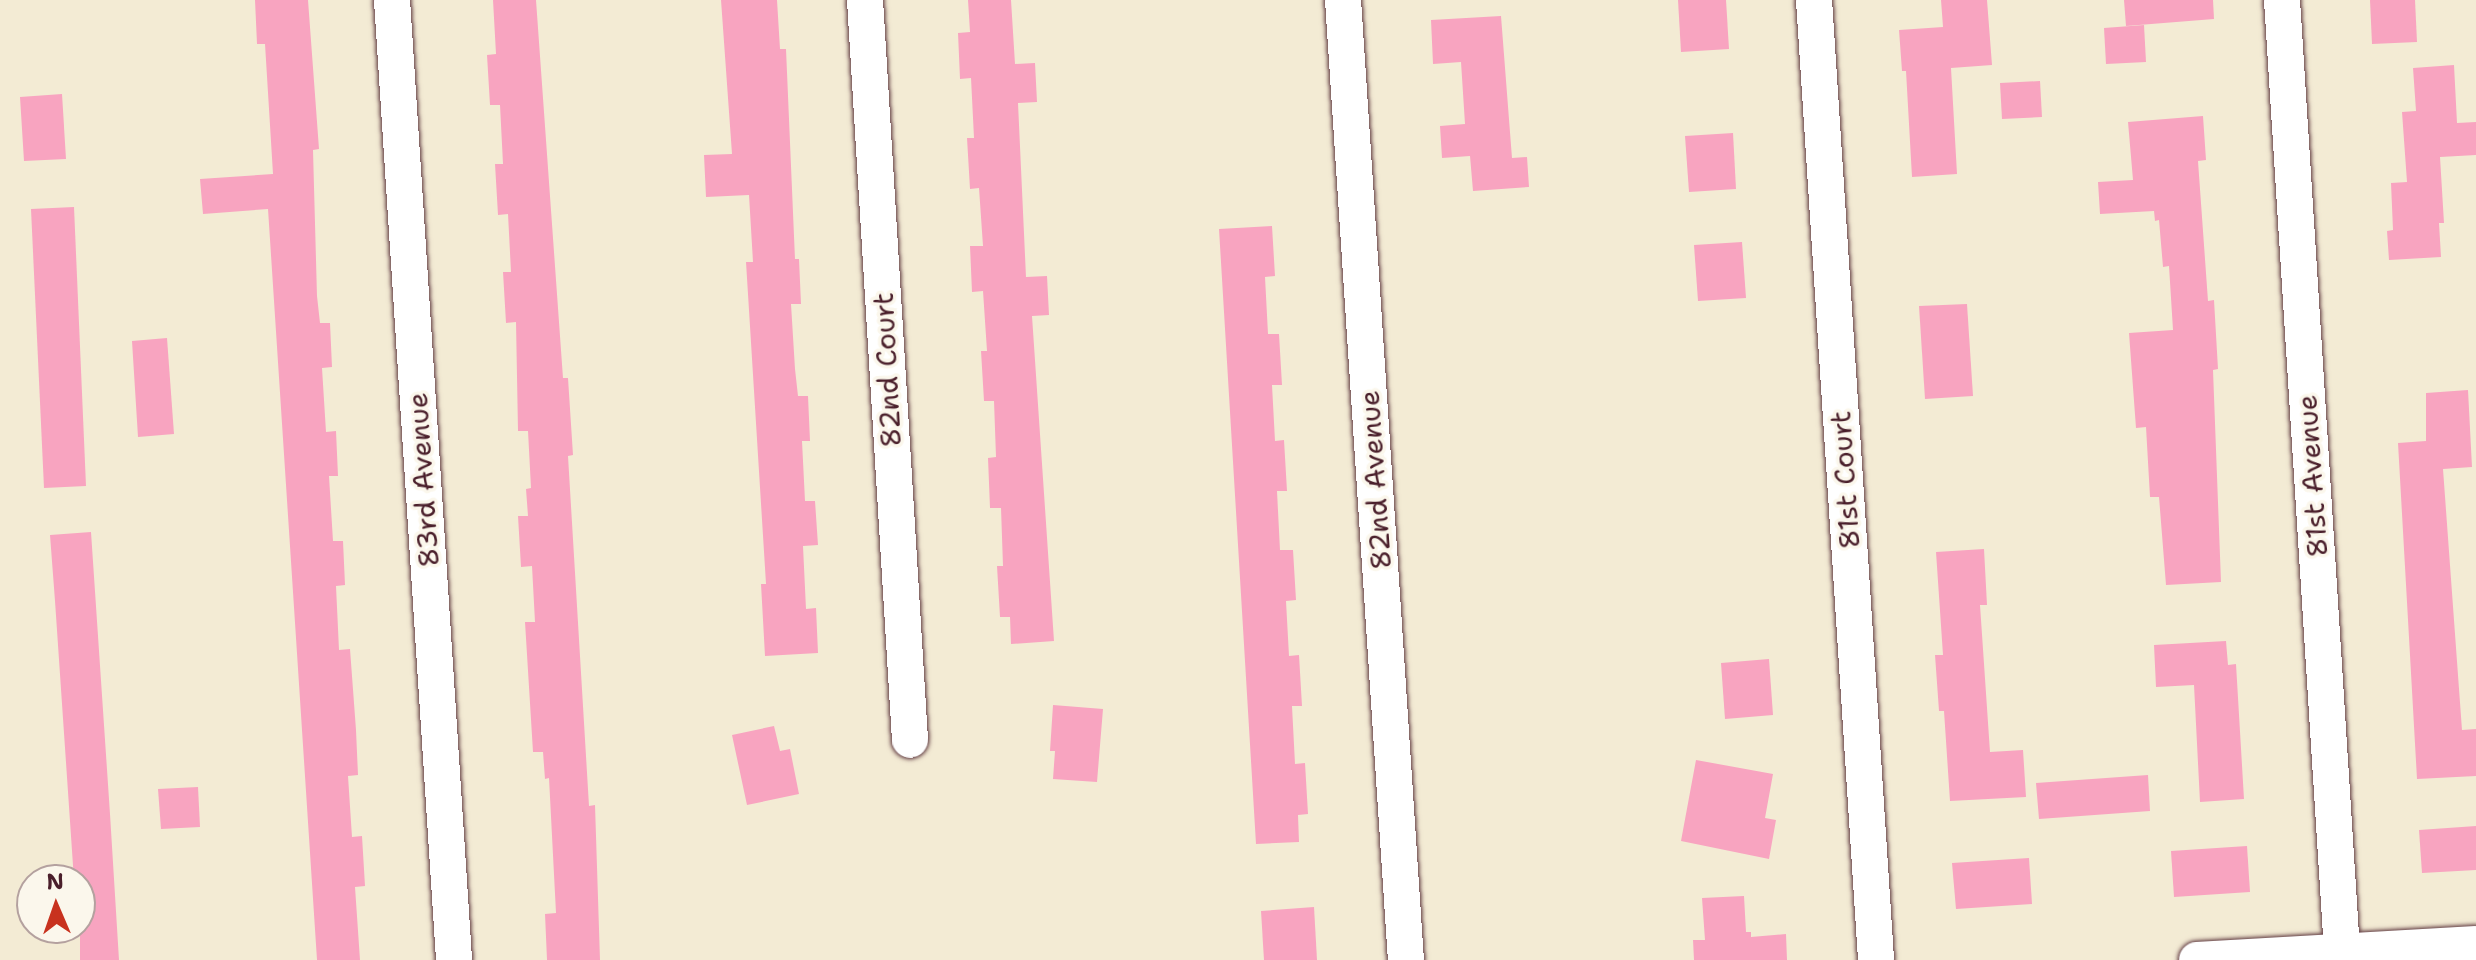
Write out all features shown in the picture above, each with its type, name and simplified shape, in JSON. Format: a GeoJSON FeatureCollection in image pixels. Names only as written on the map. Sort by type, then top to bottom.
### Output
{"type":"FeatureCollection","features":[{"type":"Feature","properties":{"kind":"street","name":"83rd Avenue"},"geometry":{"type":"LineString","coordinates":[[392,0],[454,960]]}},
{"type":"Feature","properties":{"kind":"street","name":"82nd Court"},"geometry":{"type":"LineString","coordinates":[[865,0],[910,740]]}},
{"type":"Feature","properties":{"kind":"street","name":"82nd Avenue"},"geometry":{"type":"LineString","coordinates":[[1343,0],[1406,960]]}},
{"type":"Feature","properties":{"kind":"street","name":"81st Court"},"geometry":{"type":"LineString","coordinates":[[1814,0],[1876,960]]}},
{"type":"Feature","properties":{"kind":"street","name":"81st Avenue"},"geometry":{"type":"LineString","coordinates":[[2282,0],[2342,951]]}},
{"type":"Feature","properties":{"kind":"street"},"geometry":{"type":"LineString","coordinates":[[2197,960],[2476,944]]}},
{"type":"Feature","properties":{"kind":"building"},"geometry":{"type":"Polygon","coordinates":[[[255,0],[308,0],[319,149],[313,150],[317,296],[320,323],[330,323],[332,367],[322,368],[326,432],[336,431],[338,476],[329,476],[333,541],[343,541],[345,585],[336,586],[339,650],[350,649],[358,775],[348,776],[352,837],[362,836],[365,886],[355,887],[360,960],[317,960],[268,209],[203,214],[200,179],[273,174],[265,44],[257,44],[255,0]]]}},
{"type":"Feature","properties":{"kind":"building"},"geometry":{"type":"Polygon","coordinates":[[[493,0],[536,0],[563,378],[568,378],[573,455],[568,456],[589,806],[595,805],[600,960],[547,960],[545,914],[556,913],[549,778],[545,779],[543,752],[533,752],[525,622],[535,622],[532,566],[521,567],[518,516],[528,516],[526,489],[531,488],[528,431],[518,431],[516,322],[506,323],[503,272],[511,272],[508,214],[498,215],[495,164],[503,164],[500,105],[490,105],[487,55],[496,54],[493,0]]]}},
{"type":"Feature","properties":{"kind":"building"},"geometry":{"type":"Polygon","coordinates":[[[721,0],[777,0],[780,49],[786,49],[795,259],[799,259],[801,304],[791,304],[795,369],[798,396],[808,396],[810,441],[802,441],[805,501],[815,501],[818,545],[803,546],[806,609],[816,608],[818,653],[765,656],[761,584],[766,584],[746,262],[753,262],[749,195],[706,197],[704,155],[732,154],[721,0]]]}},
{"type":"Feature","properties":{"kind":"building"},"geometry":{"type":"Polygon","coordinates":[[[968,0],[1011,0],[1015,64],[1035,63],[1037,102],[1018,103],[1026,277],[1047,276],[1049,315],[1032,316],[1054,641],[1011,644],[1010,617],[1000,617],[997,566],[1003,566],[1001,508],[990,508],[988,458],[996,457],[994,401],[984,401],[981,351],[987,351],[983,291],[972,292],[970,246],[983,246],[979,188],[970,189],[967,138],[974,138],[971,78],[960,79],[958,33],[970,32],[968,0]]]}},
{"type":"Feature","properties":{"kind":"building"},"geometry":{"type":"Polygon","coordinates":[[[1678,0],[1726,0],[1729,49],[1681,52],[1678,0]]]}},
{"type":"Feature","properties":{"kind":"building"},"geometry":{"type":"Polygon","coordinates":[[[1941,0],[1987,0],[1992,65],[1951,68],[1957,174],[1912,177],[1906,71],[1902,71],[1899,30],[1943,27],[1941,0]]]}},
{"type":"Feature","properties":{"kind":"building"},"geometry":{"type":"Polygon","coordinates":[[[2124,0],[2213,0],[2214,19],[2126,26],[2124,0]]]}},
{"type":"Feature","properties":{"kind":"building"},"geometry":{"type":"Polygon","coordinates":[[[2370,0],[2415,0],[2417,42],[2372,44],[2370,0]]]}},
{"type":"Feature","properties":{"kind":"building"},"geometry":{"type":"Polygon","coordinates":[[[1501,16],[1512,158],[1527,157],[1529,187],[1473,191],[1470,156],[1442,158],[1440,126],[1465,124],[1461,62],[1433,64],[1431,20],[1501,16]]]}},
{"type":"Feature","properties":{"kind":"building"},"geometry":{"type":"Polygon","coordinates":[[[2144,25],[2146,62],[2106,64],[2104,28],[2144,25]]]}},
{"type":"Feature","properties":{"kind":"building"},"geometry":{"type":"Polygon","coordinates":[[[2454,65],[2457,123],[2476,122],[2476,155],[2440,157],[2444,223],[2439,223],[2441,257],[2389,260],[2387,231],[2393,230],[2391,183],[2407,182],[2402,112],[2416,111],[2413,68],[2454,65]]]}},
{"type":"Feature","properties":{"kind":"building"},"geometry":{"type":"Polygon","coordinates":[[[2040,81],[2042,117],[2002,119],[2000,83],[2040,81]]]}},
{"type":"Feature","properties":{"kind":"building"},"geometry":{"type":"Polygon","coordinates":[[[62,94],[66,159],[24,161],[20,97],[62,94]]]}},
{"type":"Feature","properties":{"kind":"building"},"geometry":{"type":"Polygon","coordinates":[[[2203,116],[2206,160],[2198,161],[2208,301],[2214,300],[2218,369],[2213,370],[2221,582],[2166,585],[2159,497],[2150,497],[2146,427],[2136,428],[2129,333],[2173,330],[2169,266],[2163,267],[2159,220],[2155,221],[2154,211],[2100,214],[2098,182],[2133,180],[2128,122],[2203,116]]]}},
{"type":"Feature","properties":{"kind":"building"},"geometry":{"type":"Polygon","coordinates":[[[1733,133],[1736,189],[1689,192],[1685,136],[1733,133]]]}},
{"type":"Feature","properties":{"kind":"building"},"geometry":{"type":"Polygon","coordinates":[[[74,207],[86,486],[44,488],[31,209],[74,207]]]}},
{"type":"Feature","properties":{"kind":"building"},"geometry":{"type":"Polygon","coordinates":[[[1272,226],[1275,276],[1265,277],[1268,334],[1279,334],[1282,385],[1272,385],[1275,441],[1284,440],[1287,491],[1277,491],[1280,550],[1293,550],[1296,600],[1286,601],[1289,656],[1299,655],[1302,706],[1292,706],[1295,764],[1305,763],[1308,814],[1298,815],[1299,842],[1256,844],[1219,229],[1272,226]]]}},
{"type":"Feature","properties":{"kind":"building"},"geometry":{"type":"Polygon","coordinates":[[[1742,242],[1746,298],[1698,301],[1694,245],[1742,242]]]}},
{"type":"Feature","properties":{"kind":"building"},"geometry":{"type":"Polygon","coordinates":[[[1967,304],[1973,396],[1925,399],[1919,306],[1967,304]]]}},
{"type":"Feature","properties":{"kind":"building"},"geometry":{"type":"Polygon","coordinates":[[[167,338],[174,434],[138,437],[132,341],[167,338]]]}},
{"type":"Feature","properties":{"kind":"building"},"geometry":{"type":"Polygon","coordinates":[[[2468,390],[2472,467],[2443,469],[2462,730],[2476,729],[2476,776],[2417,779],[2398,443],[2426,441],[2426,393],[2468,390]]]}},
{"type":"Feature","properties":{"kind":"building"},"geometry":{"type":"Polygon","coordinates":[[[91,532],[119,960],[80,960],[80,944],[96,944],[96,864],[73,864],[50,535],[91,532]]]}},
{"type":"Feature","properties":{"kind":"building"},"geometry":{"type":"Polygon","coordinates":[[[1984,549],[1987,605],[1980,605],[1990,752],[2023,750],[2026,797],[1950,801],[1944,711],[1939,711],[1935,655],[1943,655],[1936,552],[1984,549]]]}},
{"type":"Feature","properties":{"kind":"building"},"geometry":{"type":"Polygon","coordinates":[[[2226,641],[2228,665],[2236,664],[2244,799],[2200,802],[2194,685],[2156,687],[2154,645],[2226,641]]]}},
{"type":"Feature","properties":{"kind":"building"},"geometry":{"type":"Polygon","coordinates":[[[1769,659],[1773,715],[1725,719],[1721,663],[1769,659]]]}},
{"type":"Feature","properties":{"kind":"building"},"geometry":{"type":"Polygon","coordinates":[[[1053,705],[1103,709],[1097,782],[1053,779],[1055,751],[1050,751],[1053,705]]]}},
{"type":"Feature","properties":{"kind":"building"},"geometry":{"type":"Polygon","coordinates":[[[774,726],[780,751],[790,749],[799,794],[747,805],[732,735],[774,726]]]}},
{"type":"Feature","properties":{"kind":"building"},"geometry":{"type":"Polygon","coordinates":[[[1696,760],[1773,774],[1765,818],[1776,820],[1769,859],[1681,841],[1696,760]]]}},
{"type":"Feature","properties":{"kind":"building"},"geometry":{"type":"Polygon","coordinates":[[[2148,775],[2150,811],[2039,819],[2036,783],[2148,775]]]}},
{"type":"Feature","properties":{"kind":"building"},"geometry":{"type":"Polygon","coordinates":[[[198,787],[200,827],[161,829],[158,789],[198,787]]]}},
{"type":"Feature","properties":{"kind":"building"},"geometry":{"type":"Polygon","coordinates":[[[2476,826],[2476,870],[2422,873],[2419,830],[2476,826]]]}},
{"type":"Feature","properties":{"kind":"building"},"geometry":{"type":"Polygon","coordinates":[[[2247,846],[2250,892],[2174,897],[2171,851],[2247,846]]]}},
{"type":"Feature","properties":{"kind":"building"},"geometry":{"type":"Polygon","coordinates":[[[2029,858],[2032,904],[1956,909],[1952,863],[2029,858]]]}},
{"type":"Feature","properties":{"kind":"building"},"geometry":{"type":"Polygon","coordinates":[[[1744,896],[1746,932],[1751,932],[1751,937],[1786,934],[1787,960],[1694,960],[1693,940],[1705,940],[1702,898],[1744,896]]]}},
{"type":"Feature","properties":{"kind":"building"},"geometry":{"type":"Polygon","coordinates":[[[1314,907],[1317,960],[1264,960],[1261,911],[1314,907]]]}}]}
